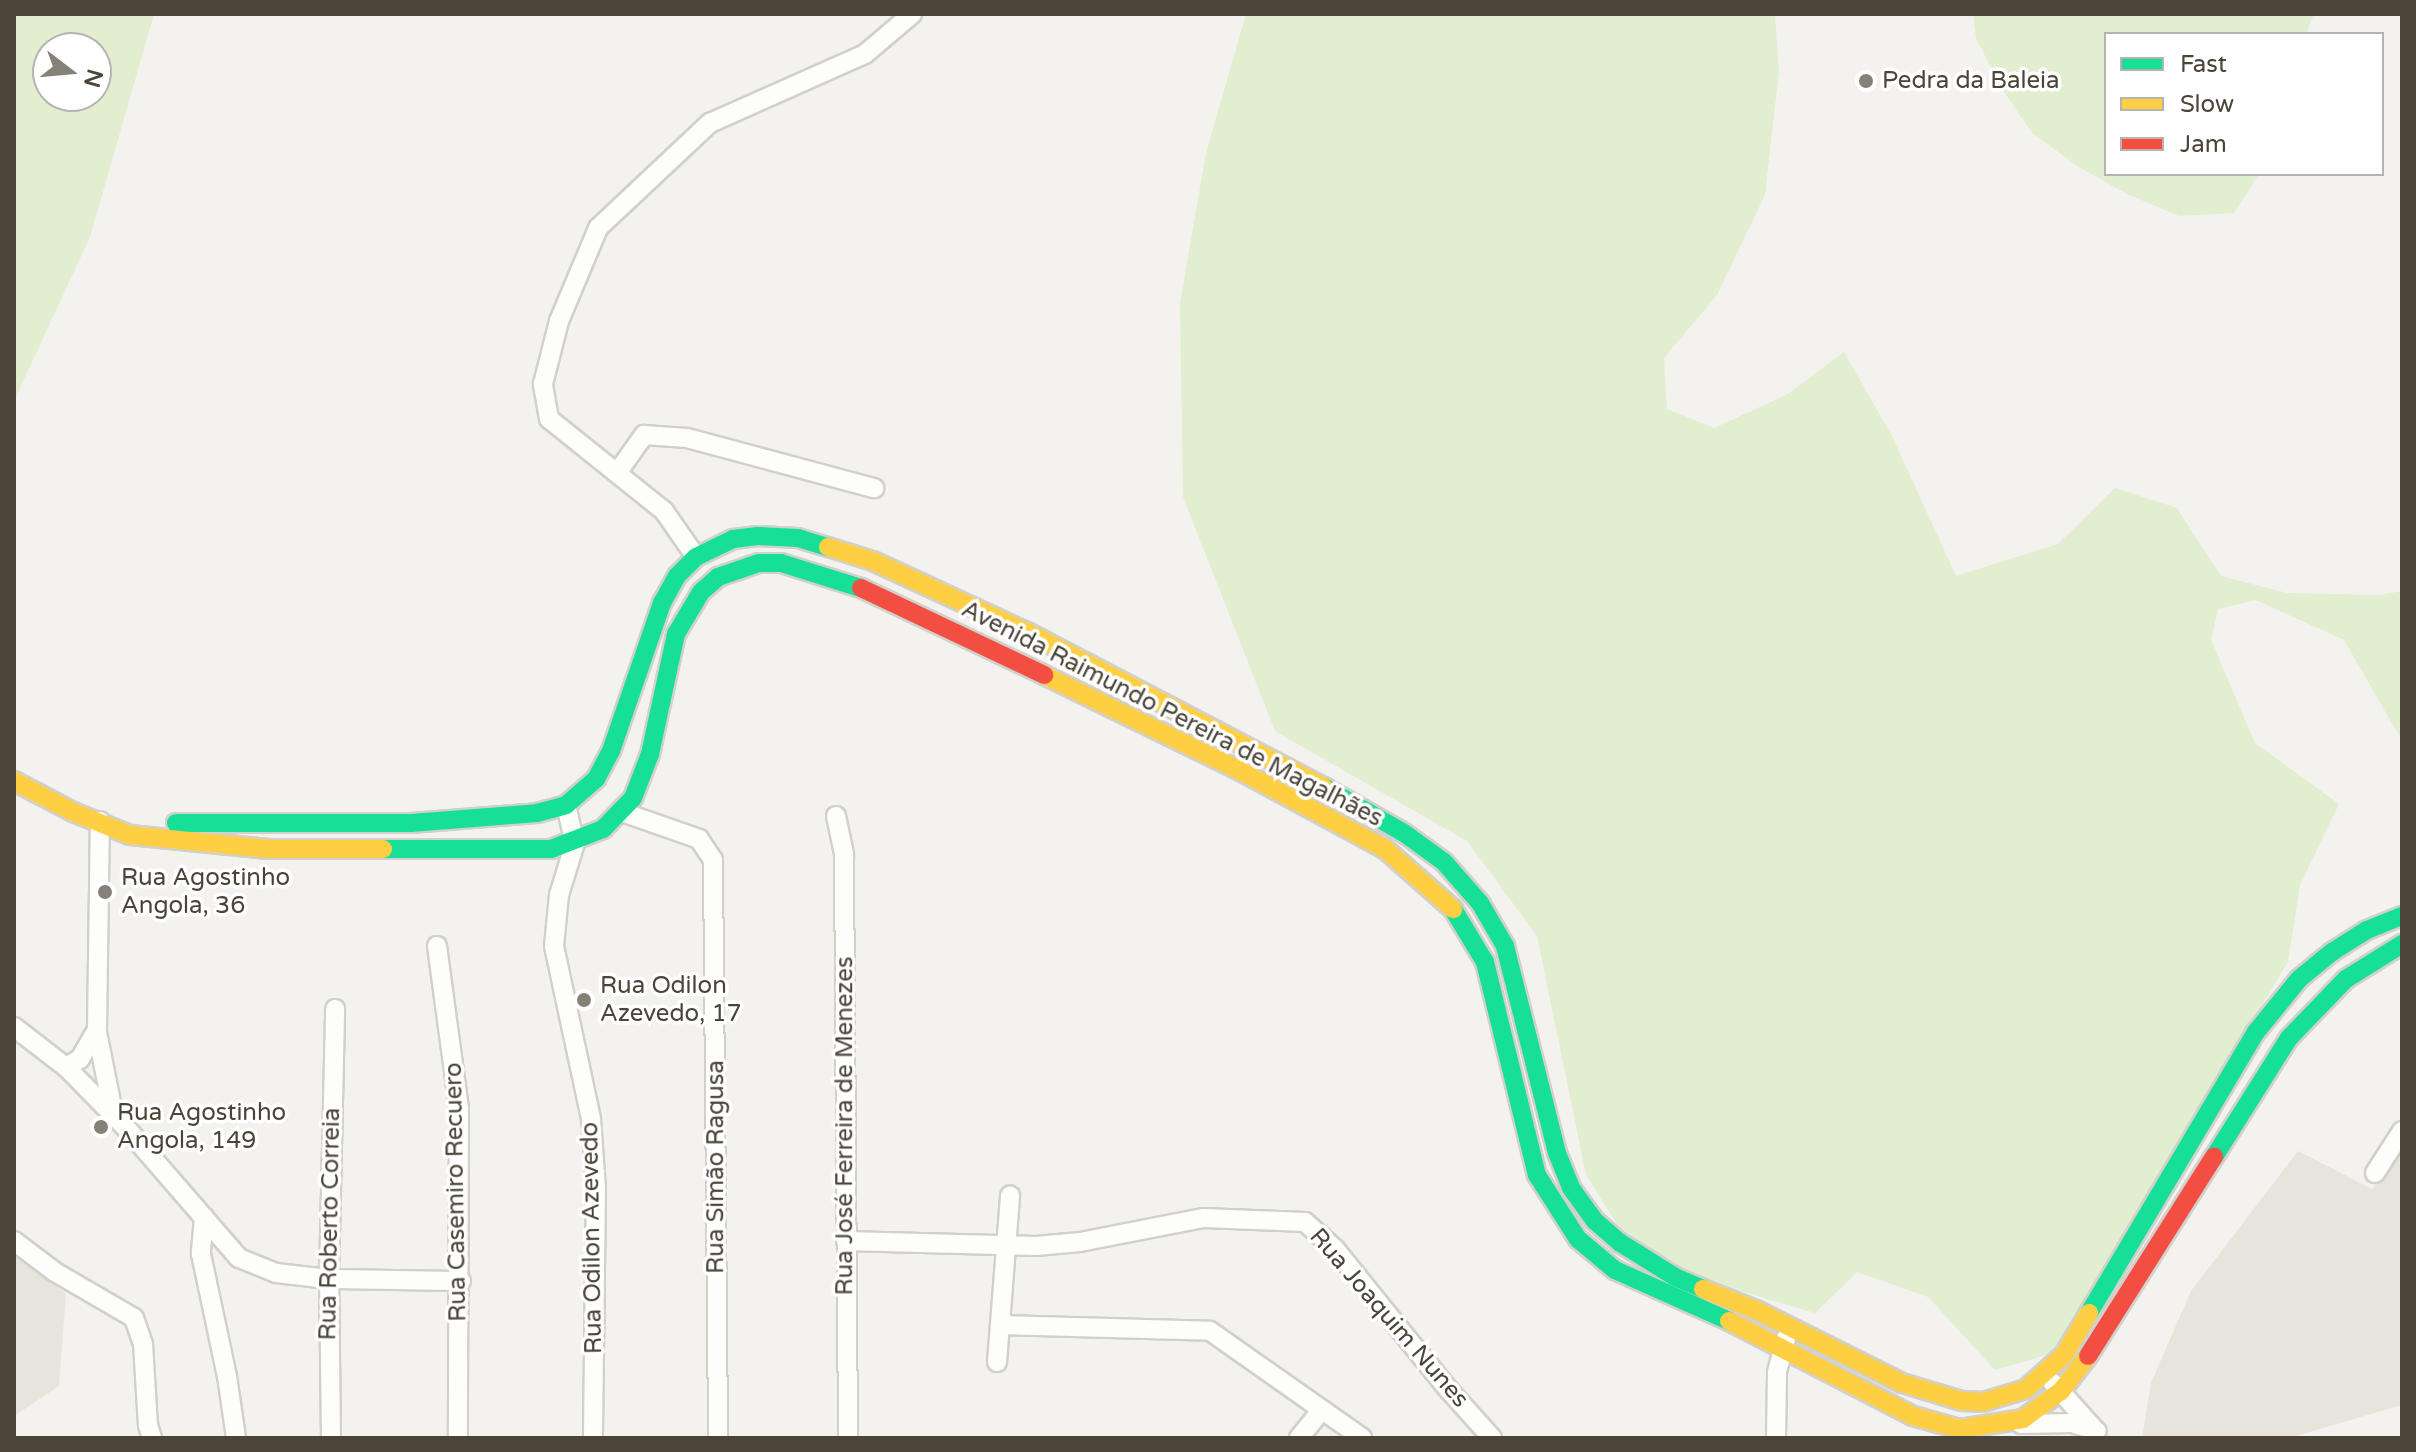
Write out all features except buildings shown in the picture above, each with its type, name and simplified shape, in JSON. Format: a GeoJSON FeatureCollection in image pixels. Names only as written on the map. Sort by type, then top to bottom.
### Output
{"type":"FeatureCollection","features":[{"type":"Feature","properties":{"kind":"main road","name":"Avenida Raimundo Pereira de Magalhães"},"geometry":{"type":"LineString","coordinates":[[100,821],[205,825],[411,823],[537,813],[566,805],[596,779],[628,707],[662,603],[677,576],[696,557],[733,539],[758,536],[798,538],[873,561],[1027,632],[1308,778],[1404,833],[1444,862],[1480,903],[1505,946],[1557,1153],[1571,1188],[1595,1221],[1619,1242],[1665,1272],[1789,1327]]}},
{"type":"Feature","properties":{"kind":"main road","name":"Avenida Raimundo Pereira de Magalhães"},"geometry":{"type":"LineString","coordinates":[[14,781],[73,812],[130,835],[268,849],[529,851],[575,843],[603,829],[633,798],[650,754],[676,634],[701,592],[718,577],[759,563],[781,563],[868,590],[927,616],[1346,826],[1385,849],[1429,884],[1462,920],[1485,962],[1537,1175],[1563,1220],[1585,1246],[1615,1270],[1783,1346],[1913,1416],[1960,1429],[2023,1419],[2061,1391],[2080,1368],[2289,1038],[2346,979],[2402,944]]}},
{"type":"Feature","properties":{"kind":"main road"},"geometry":{"type":"LineString","coordinates":[[622,812],[610,794],[609,781],[628,707]]}},
{"type":"Feature","properties":{"kind":"main road"},"geometry":{"type":"LineString","coordinates":[[1789,1327],[1796,1320],[1807,1318],[1821,1321],[1942,1397],[1983,1402],[2026,1389],[2045,1376],[2080,1334],[2256,1032],[2299,979],[2332,952],[2367,930],[2402,916]]}},
{"type":"Feature","properties":{"kind":"street"},"geometry":{"type":"LineString","coordinates":[[696,557],[664,511],[549,419],[543,384],[559,321],[598,228],[710,123],[865,54],[912,14]]}},
{"type":"Feature","properties":{"kind":"street"},"geometry":{"type":"LineString","coordinates":[[617,473],[644,435],[687,438],[874,488]]}},
{"type":"Feature","properties":{"kind":"street"},"geometry":{"type":"LineString","coordinates":[[566,805],[575,843]]}},
{"type":"Feature","properties":{"kind":"street","name":"Rua Simão Ragusa"},"geometry":{"type":"LineString","coordinates":[[622,812],[699,839],[713,860],[718,1438]]}},
{"type":"Feature","properties":{"kind":"street","name":"Rua José Ferreira de Menezes"},"geometry":{"type":"LineString","coordinates":[[836,816],[844,855],[848,1438]]}},
{"type":"Feature","properties":{"kind":"street"},"geometry":{"type":"LineString","coordinates":[[100,821],[97,1029],[114,1116]]}},
{"type":"Feature","properties":{"kind":"street","name":"Rua Odilon Azevedo"},"geometry":{"type":"LineString","coordinates":[[575,843],[559,895],[554,946],[591,1119],[596,1188],[593,1438]]}},
{"type":"Feature","properties":{"kind":"street","name":"Rua Casemiro Recuero"},"geometry":{"type":"LineString","coordinates":[[437,946],[459,1109],[461,1281],[458,1438]]}},
{"type":"Feature","properties":{"kind":"street","name":"Rua Roberto Correia"},"geometry":{"type":"LineString","coordinates":[[331,1438],[329,1279],[335,1009]]}},
{"type":"Feature","properties":{"kind":"street"},"geometry":{"type":"LineString","coordinates":[[14,1027],[66,1067],[114,1116],[239,1258],[259,1268],[329,1279],[461,1281]]}},
{"type":"Feature","properties":{"kind":"street"},"geometry":{"type":"LineString","coordinates":[[66,1067],[80,1059],[97,1029]]}},
{"type":"Feature","properties":{"kind":"street"},"geometry":{"type":"LineString","coordinates":[[2375,1173],[2402,1131]]}},
{"type":"Feature","properties":{"kind":"street"},"geometry":{"type":"LineString","coordinates":[[997,1362],[1010,1196]]}},
{"type":"Feature","properties":{"kind":"street"},"geometry":{"type":"LineString","coordinates":[[204,1217],[201,1254],[236,1438]]}},
{"type":"Feature","properties":{"kind":"street","name":"Rua Joaquim Nunes"},"geometry":{"type":"LineString","coordinates":[[846,1241],[1006,1248],[1080,1242],[1204,1218],[1305,1222],[1335,1249],[1448,1389],[1492,1438]]}},
{"type":"Feature","properties":{"kind":"street"},"geometry":{"type":"LineString","coordinates":[[14,1241],[55,1272],[134,1318],[143,1344],[148,1425],[152,1438]]}},
{"type":"Feature","properties":{"kind":"street"},"geometry":{"type":"LineString","coordinates":[[1000,1325],[1210,1331],[1362,1438]]}},
{"type":"Feature","properties":{"kind":"street"},"geometry":{"type":"LineString","coordinates":[[1776,1438],[1777,1372],[1789,1327]]}},
{"type":"Feature","properties":{"kind":"street"},"geometry":{"type":"LineString","coordinates":[[2045,1376],[2099,1435]]}},
{"type":"Feature","properties":{"kind":"street"},"geometry":{"type":"LineString","coordinates":[[1299,1438],[1322,1410]]}},
{"type":"Feature","properties":{"kind":"street"},"geometry":{"type":"LineString","coordinates":[[1993,1426],[2048,1421],[2072,1423],[2099,1435]]}},
{"type":"Feature","properties":{"kind":"shaded area"},"geometry":{"type":"Polygon","coordinates":[[[2402,1147],[2402,1405],[2289,1438],[2142,1438],[2151,1383],[2191,1291],[2298,1151],[2372,1189],[2402,1147]]]}},
{"type":"Feature","properties":{"kind":"shaded area"},"geometry":{"type":"Polygon","coordinates":[[[14,1251],[66,1294],[59,1386],[14,1416],[14,1251]]]}},
{"type":"Feature","properties":{"kind":"green space"},"geometry":{"type":"Polygon","coordinates":[[[14,14],[154,14],[90,237],[14,401],[14,14]]]}},
{"type":"Feature","properties":{"kind":"green space"},"geometry":{"type":"Polygon","coordinates":[[[1246,14],[1775,14],[1779,71],[1765,195],[1717,295],[1664,358],[1667,409],[1714,428],[1788,394],[1844,352],[1892,436],[1956,576],[2058,544],[2115,488],[2177,508],[2221,576],[2287,593],[2380,595],[2402,591],[2402,741],[2344,640],[2256,600],[2218,609],[2211,640],[2255,743],[2339,804],[2300,885],[2288,962],[2054,1353],[1995,1370],[1928,1297],[1857,1272],[1815,1313],[1703,1280],[1657,1255],[1617,1224],[1586,1175],[1537,936],[1467,841],[1275,731],[1183,497],[1180,304],[1206,153],[1246,14]]]}},
{"type":"Feature","properties":{"kind":"green space"},"geometry":{"type":"Polygon","coordinates":[[[1973,14],[2314,14],[2307,32],[2104,32],[2104,176],[2258,176],[2234,213],[2179,216],[2127,194],[2079,167],[2032,133],[2002,89],[1976,38],[1973,14]]]}},
{"type":"Feature","properties":{"kind":"traffic: fast"},"geometry":{"type":"LineString","coordinates":[[176,823],[411,823],[537,813],[566,805],[596,779],[611,751],[662,603],[677,576],[696,557],[733,539],[758,536],[798,538],[828,547]]}},
{"type":"Feature","properties":{"kind":"traffic: fast"},"geometry":{"type":"LineString","coordinates":[[383,849],[551,849],[603,829],[633,798],[650,754],[676,634],[701,592],[718,577],[759,563],[781,563],[861,588]]}},
{"type":"Feature","properties":{"kind":"traffic: fast"},"geometry":{"type":"LineString","coordinates":[[1324,787],[1404,833],[1444,862],[1480,903],[1505,946],[1557,1153],[1571,1188],[1595,1221],[1619,1242],[1675,1277],[1703,1289]]}},
{"type":"Feature","properties":{"kind":"traffic: fast"},"geometry":{"type":"LineString","coordinates":[[1453,909],[1485,962],[1537,1175],[1578,1239],[1615,1270],[1729,1321]]}},
{"type":"Feature","properties":{"kind":"traffic: fast"},"geometry":{"type":"LineString","coordinates":[[2089,1313],[2256,1032],[2299,979],[2332,952],[2367,930],[2402,916]]}},
{"type":"Feature","properties":{"kind":"traffic: fast"},"geometry":{"type":"LineString","coordinates":[[2214,1157],[2289,1038],[2346,979],[2402,944]]}},
{"type":"Feature","properties":{"kind":"traffic: slow"},"geometry":{"type":"LineString","coordinates":[[828,547],[873,561],[1027,632],[1324,787]]}},
{"type":"Feature","properties":{"kind":"traffic: slow"},"geometry":{"type":"LineString","coordinates":[[1044,675],[1239,770],[1385,849],[1453,909]]}},
{"type":"Feature","properties":{"kind":"traffic: slow"},"geometry":{"type":"LineString","coordinates":[[14,781],[73,812],[130,835],[268,849],[383,849]]}},
{"type":"Feature","properties":{"kind":"traffic: slow"},"geometry":{"type":"LineString","coordinates":[[1703,1289],[1758,1311],[1902,1383],[1962,1401],[1983,1402],[2026,1389],[2064,1355],[2089,1313]]}},
{"type":"Feature","properties":{"kind":"traffic: slow"},"geometry":{"type":"LineString","coordinates":[[1729,1321],[1913,1416],[1960,1429],[2023,1419],[2061,1391],[2088,1356]]}},
{"type":"Feature","properties":{"kind":"traffic: jam"},"geometry":{"type":"LineString","coordinates":[[861,588],[1044,675]]}},
{"type":"Feature","properties":{"kind":"traffic: jam"},"geometry":{"type":"LineString","coordinates":[[2088,1356],[2214,1157]]}},
{"type":"Feature","properties":{"kind":"place","name":"Pedra da Baleia"},"geometry":{"type":"Point","coordinates":[1866,81]}},
{"type":"Feature","properties":{"kind":"place","name":"Rua Agostinho Angola, 36"},"geometry":{"type":"Point","coordinates":[105,892]}},
{"type":"Feature","properties":{"kind":"place","name":"Rua Odilon Azevedo, 17"},"geometry":{"type":"Point","coordinates":[584,1000]}},
{"type":"Feature","properties":{"kind":"place","name":"Rua Agostinho Angola, 149"},"geometry":{"type":"Point","coordinates":[101,1127]}}]}
